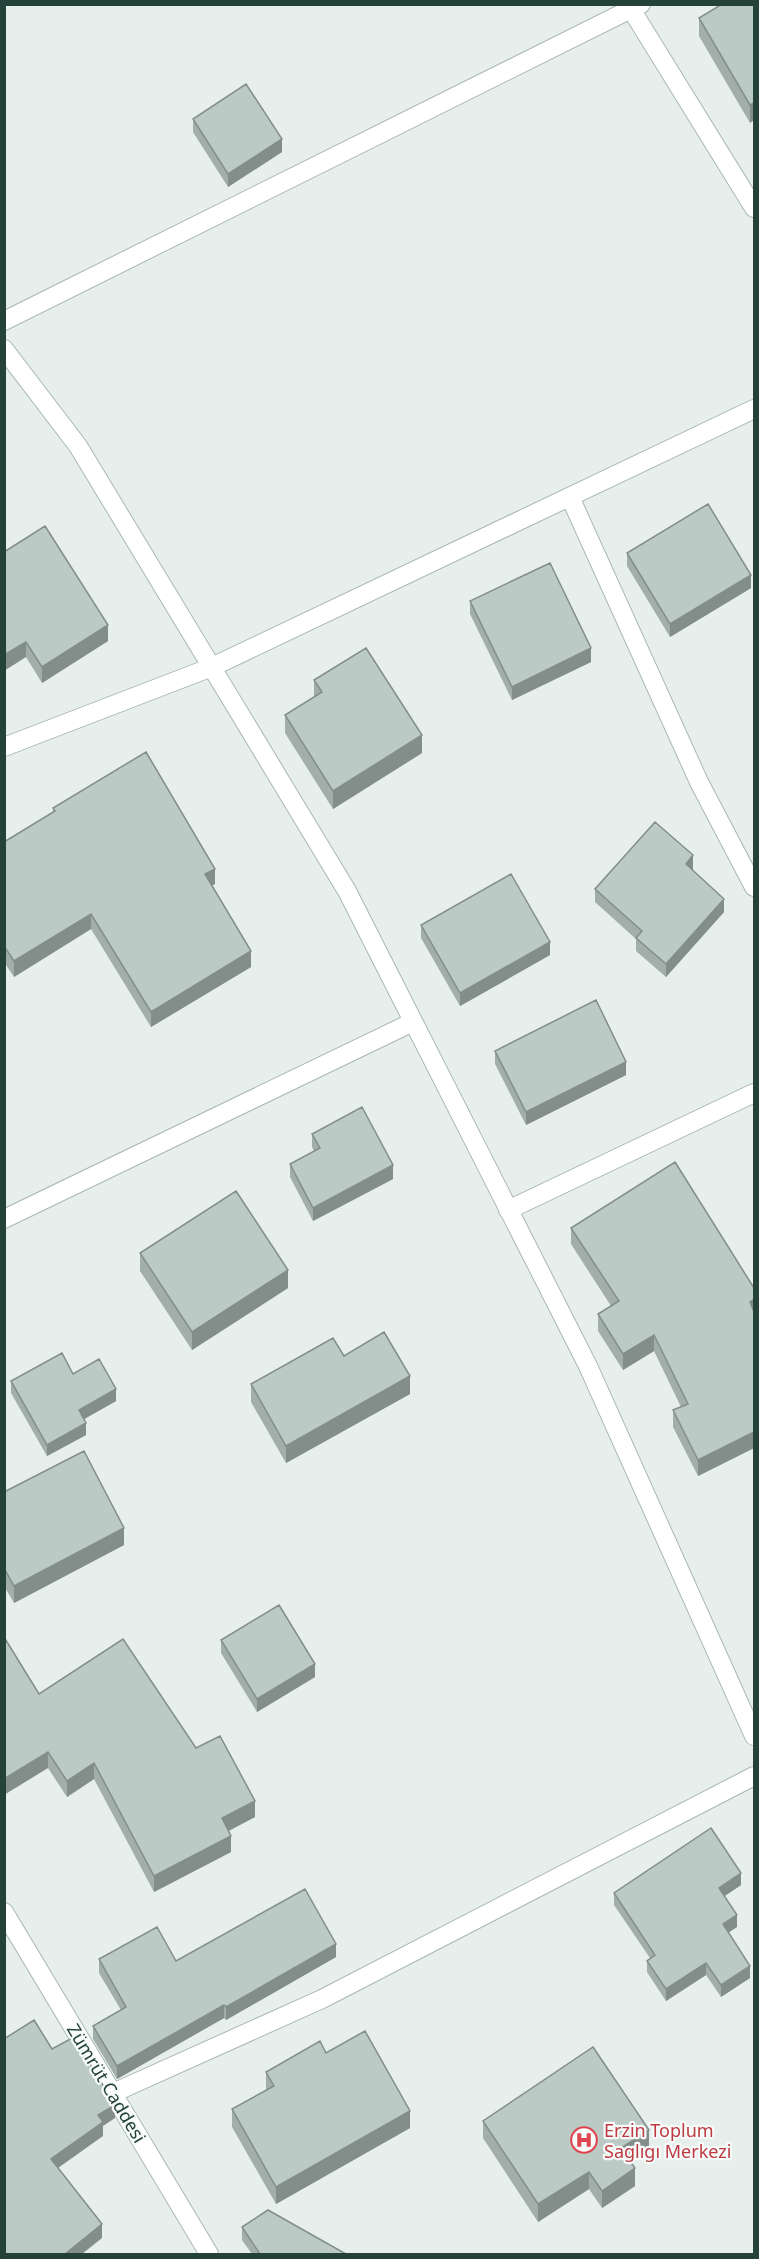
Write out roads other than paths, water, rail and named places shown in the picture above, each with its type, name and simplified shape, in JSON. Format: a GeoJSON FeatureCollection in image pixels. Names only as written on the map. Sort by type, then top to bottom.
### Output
{"type":"FeatureCollection","features":[{"type":"Feature","properties":{"kind":"street"},"geometry":{"type":"LineString","coordinates":[[4,321],[636,7],[754,208]]}},
{"type":"Feature","properties":{"kind":"street"},"geometry":{"type":"LineString","coordinates":[[4,349],[78,446],[347,891],[588,1366],[754,1736]]}},
{"type":"Feature","properties":{"kind":"street"},"geometry":{"type":"LineString","coordinates":[[4,747],[212,667],[754,409]]}},
{"type":"Feature","properties":{"kind":"street"},"geometry":{"type":"LineString","coordinates":[[570,497],[699,782],[754,887]]}},
{"type":"Feature","properties":{"kind":"street"},"geometry":{"type":"LineString","coordinates":[[4,1219],[413,1022]]}},
{"type":"Feature","properties":{"kind":"street"},"geometry":{"type":"LineString","coordinates":[[508,1210],[754,1093]]}},
{"type":"Feature","properties":{"kind":"street"},"geometry":{"type":"LineString","coordinates":[[113,2093],[322,1999],[754,1776]]}},
{"type":"Feature","properties":{"kind":"street","name":"Zümrüt Caddesi"},"geometry":{"type":"LineString","coordinates":[[4,1912],[209,2254]]}},
{"type":"Feature","properties":{"kind":"place","name":"Erzin Toplum Saglıgı Merkezi"},"geometry":{"type":"Point","coordinates":[584,2140]}}]}
